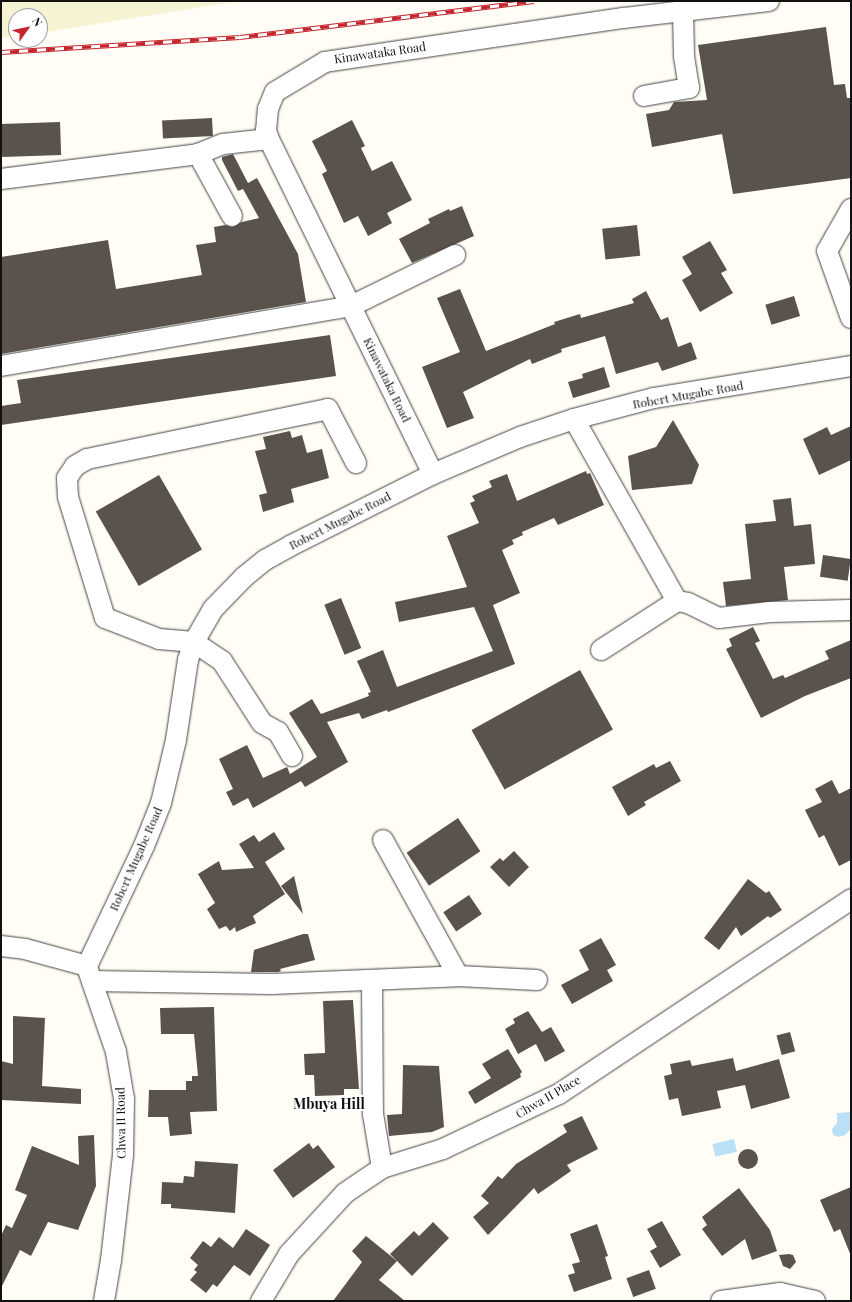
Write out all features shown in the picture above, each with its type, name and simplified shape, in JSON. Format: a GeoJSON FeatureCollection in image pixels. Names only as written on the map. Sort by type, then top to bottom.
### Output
{"type":"FeatureCollection","features":[{"type":"Feature","properties":{"kind":"street","name":"Kinawataka Road"},"geometry":{"type":"LineString","coordinates":[[433,474],[269,139],[266,130],[268,109],[275,92],[325,62],[624,18],[769,1]]}},
{"type":"Feature","properties":{"kind":"street"},"geometry":{"type":"LineString","coordinates":[[644,96],[689,88],[684,55],[683,12]]}},
{"type":"Feature","properties":{"kind":"street"},"geometry":{"type":"LineString","coordinates":[[1,178],[198,154],[223,144],[269,139]]}},
{"type":"Feature","properties":{"kind":"street"},"geometry":{"type":"LineString","coordinates":[[198,154],[232,216]]}},
{"type":"Feature","properties":{"kind":"street"},"geometry":{"type":"LineString","coordinates":[[851,209],[827,251],[851,318]]}},
{"type":"Feature","properties":{"kind":"street"},"geometry":{"type":"LineString","coordinates":[[1,366],[351,306],[455,255]]}},
{"type":"Feature","properties":{"kind":"street","name":"Robert Mugabe Road"},"geometry":{"type":"LineString","coordinates":[[90,974],[162,803],[176,740],[188,660],[194,642],[213,608],[244,577],[265,560],[433,474],[520,437],[574,420],[654,398],[851,366]]}},
{"type":"Feature","properties":{"kind":"street"},"geometry":{"type":"LineString","coordinates":[[292,756],[278,732],[262,723],[222,661],[194,642],[159,639],[105,618],[68,496],[67,478],[75,466],[87,459],[328,409],[356,463]]}},
{"type":"Feature","properties":{"kind":"street"},"geometry":{"type":"LineString","coordinates":[[574,420],[677,601]]}},
{"type":"Feature","properties":{"kind":"street"},"geometry":{"type":"LineString","coordinates":[[601,650],[677,601],[688,603],[719,618],[770,612],[851,610]]}},
{"type":"Feature","properties":{"kind":"street"},"geometry":{"type":"LineString","coordinates":[[383,840],[458,976]]}},
{"type":"Feature","properties":{"kind":"street","name":"Chwa II Place"},"geometry":{"type":"LineString","coordinates":[[261,1301],[289,1254],[312,1227],[346,1193],[382,1168],[443,1149],[559,1094],[851,899]]}},
{"type":"Feature","properties":{"kind":"street"},"geometry":{"type":"LineString","coordinates":[[1,946],[25,949],[90,974],[271,984],[372,981],[458,976],[537,980]]}},
{"type":"Feature","properties":{"kind":"street","name":"Chwa II Road"},"geometry":{"type":"LineString","coordinates":[[90,974],[116,1052],[124,1099],[123,1155],[112,1260],[104,1301]]}},
{"type":"Feature","properties":{"kind":"street"},"geometry":{"type":"LineString","coordinates":[[372,981],[373,1114],[382,1168]]}},
{"type":"Feature","properties":{"kind":"street"},"geometry":{"type":"LineString","coordinates":[[721,1301],[780,1293],[815,1301]]}},
{"type":"Feature","properties":{"kind":"shaded area"},"geometry":{"type":"Polygon","coordinates":[[[1,1],[233,1],[48,32],[48,8],[8,8],[8,37],[1,38],[1,1]]]}},
{"type":"Feature","properties":{"kind":"water"},"geometry":{"type":"Polygon","coordinates":[[[851,1112],[851,1129],[845,1135],[839,1137],[833,1135],[832,1129],[837,1123],[837,1113],[851,1112]]]}},
{"type":"Feature","properties":{"kind":"water"},"geometry":{"type":"Polygon","coordinates":[[[734,1139],[737,1152],[715,1157],[713,1144],[734,1139]]]}},
{"type":"Feature","properties":{"kind":"building"},"geometry":{"type":"Polygon","coordinates":[[[826,27],[834,85],[845,84],[847,98],[851,98],[851,178],[733,194],[722,134],[652,147],[646,114],[669,110],[674,102],[707,100],[698,45],[826,27]]]}},
{"type":"Feature","properties":{"kind":"building"},"geometry":{"type":"Polygon","coordinates":[[[212,118],[213,136],[163,139],[162,121],[212,118]]]}},
{"type":"Feature","properties":{"kind":"building"},"geometry":{"type":"Polygon","coordinates":[[[352,120],[365,146],[361,148],[372,171],[392,161],[412,200],[387,213],[392,223],[368,236],[358,216],[344,223],[322,174],[327,171],[312,141],[352,120]]]}},
{"type":"Feature","properties":{"kind":"building"},"geometry":{"type":"Polygon","coordinates":[[[60,122],[61,155],[2,157],[1,124],[60,122]]]}},
{"type":"Feature","properties":{"kind":"building"},"geometry":{"type":"Polygon","coordinates":[[[233,154],[248,183],[257,178],[298,254],[306,302],[1,354],[1,257],[108,240],[116,289],[202,275],[196,245],[216,242],[214,227],[225,225],[232,227],[242,222],[259,218],[243,189],[238,191],[222,160],[222,157],[233,154]]]}},
{"type":"Feature","properties":{"kind":"building"},"geometry":{"type":"Polygon","coordinates":[[[462,206],[474,236],[412,263],[399,239],[430,223],[428,219],[449,209],[450,211],[462,206]]]}},
{"type":"Feature","properties":{"kind":"building"},"geometry":{"type":"Polygon","coordinates":[[[637,225],[640,256],[605,259],[602,229],[637,225]]]}},
{"type":"Feature","properties":{"kind":"building"},"geometry":{"type":"Polygon","coordinates":[[[710,241],[727,270],[721,273],[733,293],[700,312],[682,280],[692,274],[682,257],[710,241]]]}},
{"type":"Feature","properties":{"kind":"building"},"geometry":{"type":"Polygon","coordinates":[[[460,289],[486,351],[555,324],[554,322],[580,314],[581,318],[634,303],[632,299],[646,291],[661,320],[668,317],[678,347],[691,342],[697,359],[662,371],[658,362],[616,374],[605,336],[561,349],[562,352],[532,364],[530,359],[463,392],[474,418],[447,428],[422,367],[460,352],[437,298],[460,289]]]}},
{"type":"Feature","properties":{"kind":"building"},"geometry":{"type":"Polygon","coordinates":[[[794,296],[800,316],[771,325],[765,305],[794,296]]]}},
{"type":"Feature","properties":{"kind":"building"},"geometry":{"type":"Polygon","coordinates":[[[330,335],[336,376],[1,425],[1,406],[21,403],[17,380],[330,335]]]}},
{"type":"Feature","properties":{"kind":"building"},"geometry":{"type":"Polygon","coordinates":[[[604,367],[610,387],[573,398],[568,382],[583,378],[582,374],[604,367]]]}},
{"type":"Feature","properties":{"kind":"building"},"geometry":{"type":"Polygon","coordinates":[[[673,420],[699,465],[692,484],[632,490],[628,456],[656,447],[673,420]]]}},
{"type":"Feature","properties":{"kind":"building"},"geometry":{"type":"Polygon","coordinates":[[[851,426],[851,460],[819,475],[803,439],[827,427],[831,435],[851,426]]]}},
{"type":"Feature","properties":{"kind":"building"},"geometry":{"type":"Polygon","coordinates":[[[290,431],[292,438],[302,435],[307,453],[322,449],[329,478],[291,489],[294,502],[263,512],[259,495],[267,493],[255,451],[266,449],[263,437],[290,431]]]}},
{"type":"Feature","properties":{"kind":"building"},"geometry":{"type":"Polygon","coordinates":[[[586,471],[587,474],[590,473],[604,505],[558,525],[554,518],[522,532],[523,535],[512,540],[514,544],[502,550],[520,593],[493,605],[515,664],[388,712],[387,710],[362,719],[359,713],[327,722],[348,762],[305,787],[301,781],[253,808],[248,798],[233,806],[226,792],[233,789],[219,759],[247,745],[263,778],[287,767],[290,774],[317,757],[289,713],[312,699],[321,714],[369,696],[368,693],[371,692],[357,661],[383,650],[397,687],[493,651],[474,607],[399,622],[395,602],[467,587],[447,536],[479,523],[470,503],[475,501],[472,496],[492,487],[489,481],[507,474],[517,501],[586,471]]]}},
{"type":"Feature","properties":{"kind":"building"},"geometry":{"type":"Polygon","coordinates":[[[159,475],[202,549],[139,586],[96,512],[159,475]]]}},
{"type":"Feature","properties":{"kind":"building"},"geometry":{"type":"Polygon","coordinates":[[[791,498],[794,526],[811,524],[815,564],[784,567],[788,600],[726,606],[723,582],[751,579],[745,524],[776,521],[773,500],[791,498]]]}},
{"type":"Feature","properties":{"kind":"building"},"geometry":{"type":"Polygon","coordinates":[[[823,555],[851,559],[848,581],[820,577],[823,555]]]}},
{"type":"Feature","properties":{"kind":"building"},"geometry":{"type":"Polygon","coordinates":[[[341,598],[361,648],[345,655],[324,605],[341,598]]]}},
{"type":"Feature","properties":{"kind":"building"},"geometry":{"type":"Polygon","coordinates":[[[753,627],[760,641],[755,643],[773,679],[783,675],[785,678],[829,659],[825,651],[851,640],[851,678],[805,696],[761,718],[726,649],[732,646],[729,639],[753,627]]]}},
{"type":"Feature","properties":{"kind":"building"},"geometry":{"type":"Polygon","coordinates":[[[580,670],[613,729],[505,790],[472,730],[580,670]]]}},
{"type":"Feature","properties":{"kind":"building"},"geometry":{"type":"Polygon","coordinates":[[[670,761],[681,781],[644,802],[646,805],[628,816],[612,787],[654,764],[656,768],[670,761]]]}},
{"type":"Feature","properties":{"kind":"building"},"geometry":{"type":"Polygon","coordinates":[[[832,780],[839,794],[851,788],[851,860],[839,866],[824,835],[819,838],[805,810],[822,802],[815,789],[832,780]]]}},
{"type":"Feature","properties":{"kind":"building"},"geometry":{"type":"Polygon","coordinates":[[[458,818],[480,851],[429,886],[407,853],[458,818]]]}},
{"type":"Feature","properties":{"kind":"building"},"geometry":{"type":"Polygon","coordinates":[[[274,832],[285,849],[265,862],[285,894],[253,916],[256,923],[236,932],[235,927],[230,931],[226,926],[219,929],[207,909],[215,903],[198,874],[219,861],[222,870],[254,868],[239,844],[254,835],[259,842],[274,832]]]}},
{"type":"Feature","properties":{"kind":"building"},"geometry":{"type":"Polygon","coordinates":[[[514,851],[529,867],[509,887],[490,867],[500,858],[503,861],[514,851]]]}},
{"type":"Feature","properties":{"kind":"building"},"geometry":{"type":"Polygon","coordinates":[[[294,876],[303,914],[281,886],[294,876]]]}},
{"type":"Feature","properties":{"kind":"building"},"geometry":{"type":"Polygon","coordinates":[[[748,879],[766,893],[769,891],[782,910],[770,918],[768,916],[741,936],[736,927],[719,950],[704,938],[748,879]]]}},
{"type":"Feature","properties":{"kind":"building"},"geometry":{"type":"Polygon","coordinates":[[[469,895],[482,914],[456,931],[443,912],[469,895]]]}},
{"type":"Feature","properties":{"kind":"building"},"geometry":{"type":"Polygon","coordinates":[[[303,934],[308,934],[315,960],[280,969],[281,971],[278,972],[251,972],[254,950],[303,934]]]}},
{"type":"Feature","properties":{"kind":"building"},"geometry":{"type":"Polygon","coordinates":[[[601,938],[616,965],[607,970],[613,981],[572,1004],[561,985],[589,970],[579,950],[601,938]]]}},
{"type":"Feature","properties":{"kind":"building"},"geometry":{"type":"Polygon","coordinates":[[[353,1000],[359,1089],[344,1089],[344,1095],[315,1096],[314,1075],[305,1075],[304,1054],[325,1053],[323,1001],[353,1000]]]}},
{"type":"Feature","properties":{"kind":"building"},"geometry":{"type":"Polygon","coordinates":[[[214,1007],[217,1111],[190,1112],[192,1134],[170,1136],[168,1117],[148,1117],[149,1090],[186,1090],[186,1081],[192,1081],[192,1076],[198,1076],[194,1034],[161,1034],[160,1008],[214,1007]]]}},
{"type":"Feature","properties":{"kind":"building"},"geometry":{"type":"Polygon","coordinates":[[[528,1011],[542,1032],[551,1027],[565,1051],[545,1062],[536,1044],[518,1054],[505,1029],[515,1023],[513,1019],[528,1011]]]}},
{"type":"Feature","properties":{"kind":"building"},"geometry":{"type":"Polygon","coordinates":[[[13,1016],[45,1018],[42,1086],[81,1089],[81,1104],[1,1100],[1,1061],[13,1064],[13,1016]]]}},
{"type":"Feature","properties":{"kind":"building"},"geometry":{"type":"Polygon","coordinates":[[[790,1032],[795,1051],[782,1055],[776,1036],[790,1032]]]}},
{"type":"Feature","properties":{"kind":"building"},"geometry":{"type":"Polygon","coordinates":[[[508,1049],[522,1072],[520,1074],[521,1077],[475,1104],[468,1092],[491,1078],[482,1064],[508,1049]]]}},
{"type":"Feature","properties":{"kind":"building"},"geometry":{"type":"Polygon","coordinates":[[[733,1058],[736,1071],[779,1059],[790,1098],[751,1109],[745,1085],[717,1091],[721,1108],[682,1116],[678,1098],[669,1100],[664,1076],[672,1074],[670,1064],[690,1060],[692,1066],[733,1058]]]}},
{"type":"Feature","properties":{"kind":"building"},"geometry":{"type":"Polygon","coordinates":[[[403,1065],[439,1066],[444,1127],[432,1132],[389,1136],[387,1115],[402,1114],[403,1065]]]}},
{"type":"Feature","properties":{"kind":"building"},"geometry":{"type":"Polygon","coordinates":[[[582,1116],[598,1149],[567,1165],[571,1171],[538,1194],[534,1188],[488,1235],[473,1217],[489,1203],[481,1196],[498,1176],[502,1179],[516,1164],[567,1132],[563,1125],[582,1116]]]}},
{"type":"Feature","properties":{"kind":"building"},"geometry":{"type":"Polygon","coordinates":[[[94,1135],[96,1186],[78,1230],[48,1222],[31,1256],[20,1250],[1,1288],[1,1236],[6,1225],[12,1228],[27,1195],[15,1190],[32,1146],[79,1165],[78,1136],[94,1135]]]}},
{"type":"Feature","properties":{"kind":"building"},"geometry":{"type":"Polygon","coordinates":[[[309,1143],[313,1149],[318,1145],[335,1167],[293,1198],[273,1170],[309,1143]]]}},
{"type":"Feature","properties":{"kind":"building"},"geometry":{"type":"Polygon","coordinates":[[[748,1149],[755,1152],[758,1159],[755,1166],[748,1169],[741,1166],[738,1159],[741,1152],[748,1149]]]}},
{"type":"Feature","properties":{"kind":"building"},"geometry":{"type":"Polygon","coordinates":[[[195,1161],[238,1164],[235,1213],[171,1208],[171,1204],[161,1204],[162,1182],[183,1183],[184,1176],[194,1177],[195,1161]]]}},
{"type":"Feature","properties":{"kind":"building"},"geometry":{"type":"Polygon","coordinates":[[[851,1187],[851,1256],[840,1229],[834,1232],[820,1200],[851,1187]]]}},
{"type":"Feature","properties":{"kind":"building"},"geometry":{"type":"Polygon","coordinates":[[[739,1188],[770,1230],[777,1251],[752,1260],[745,1239],[722,1256],[702,1229],[707,1225],[702,1217],[739,1188]]]}},
{"type":"Feature","properties":{"kind":"building"},"geometry":{"type":"Polygon","coordinates":[[[662,1221],[681,1255],[660,1268],[650,1251],[657,1247],[647,1229],[662,1221]]]}},
{"type":"Feature","properties":{"kind":"building"},"geometry":{"type":"Polygon","coordinates":[[[433,1222],[449,1238],[412,1276],[390,1254],[414,1231],[419,1236],[433,1222]]]}},
{"type":"Feature","properties":{"kind":"building"},"geometry":{"type":"Polygon","coordinates":[[[597,1224],[608,1256],[605,1257],[612,1279],[574,1292],[568,1275],[575,1273],[572,1264],[580,1262],[570,1234],[597,1224]]]}},
{"type":"Feature","properties":{"kind":"building"},"geometry":{"type":"Polygon","coordinates":[[[246,1229],[270,1245],[250,1276],[234,1265],[217,1287],[213,1284],[206,1293],[190,1280],[197,1272],[194,1270],[198,1265],[190,1258],[203,1241],[211,1247],[219,1237],[233,1248],[246,1229]]]}},
{"type":"Feature","properties":{"kind":"building"},"geometry":{"type":"Polygon","coordinates":[[[366,1236],[397,1261],[379,1280],[405,1301],[333,1301],[362,1262],[352,1251],[366,1236]]]}},
{"type":"Feature","properties":{"kind":"building"},"geometry":{"type":"Polygon","coordinates":[[[779,1255],[793,1255],[796,1262],[790,1269],[783,1266],[779,1255]]]}},
{"type":"Feature","properties":{"kind":"building"},"geometry":{"type":"Polygon","coordinates":[[[649,1270],[656,1289],[633,1297],[626,1278],[649,1270]]]}},
{"type":"Feature","properties":{"kind":"railway"},"geometry":{"type":"LineString","coordinates":[[1,52],[240,37],[534,1]]}},
{"type":"Feature","properties":{"kind":"district","name":"Mbuya Hill"},"geometry":{"type":"Point","coordinates":[329,1104]}}]}
